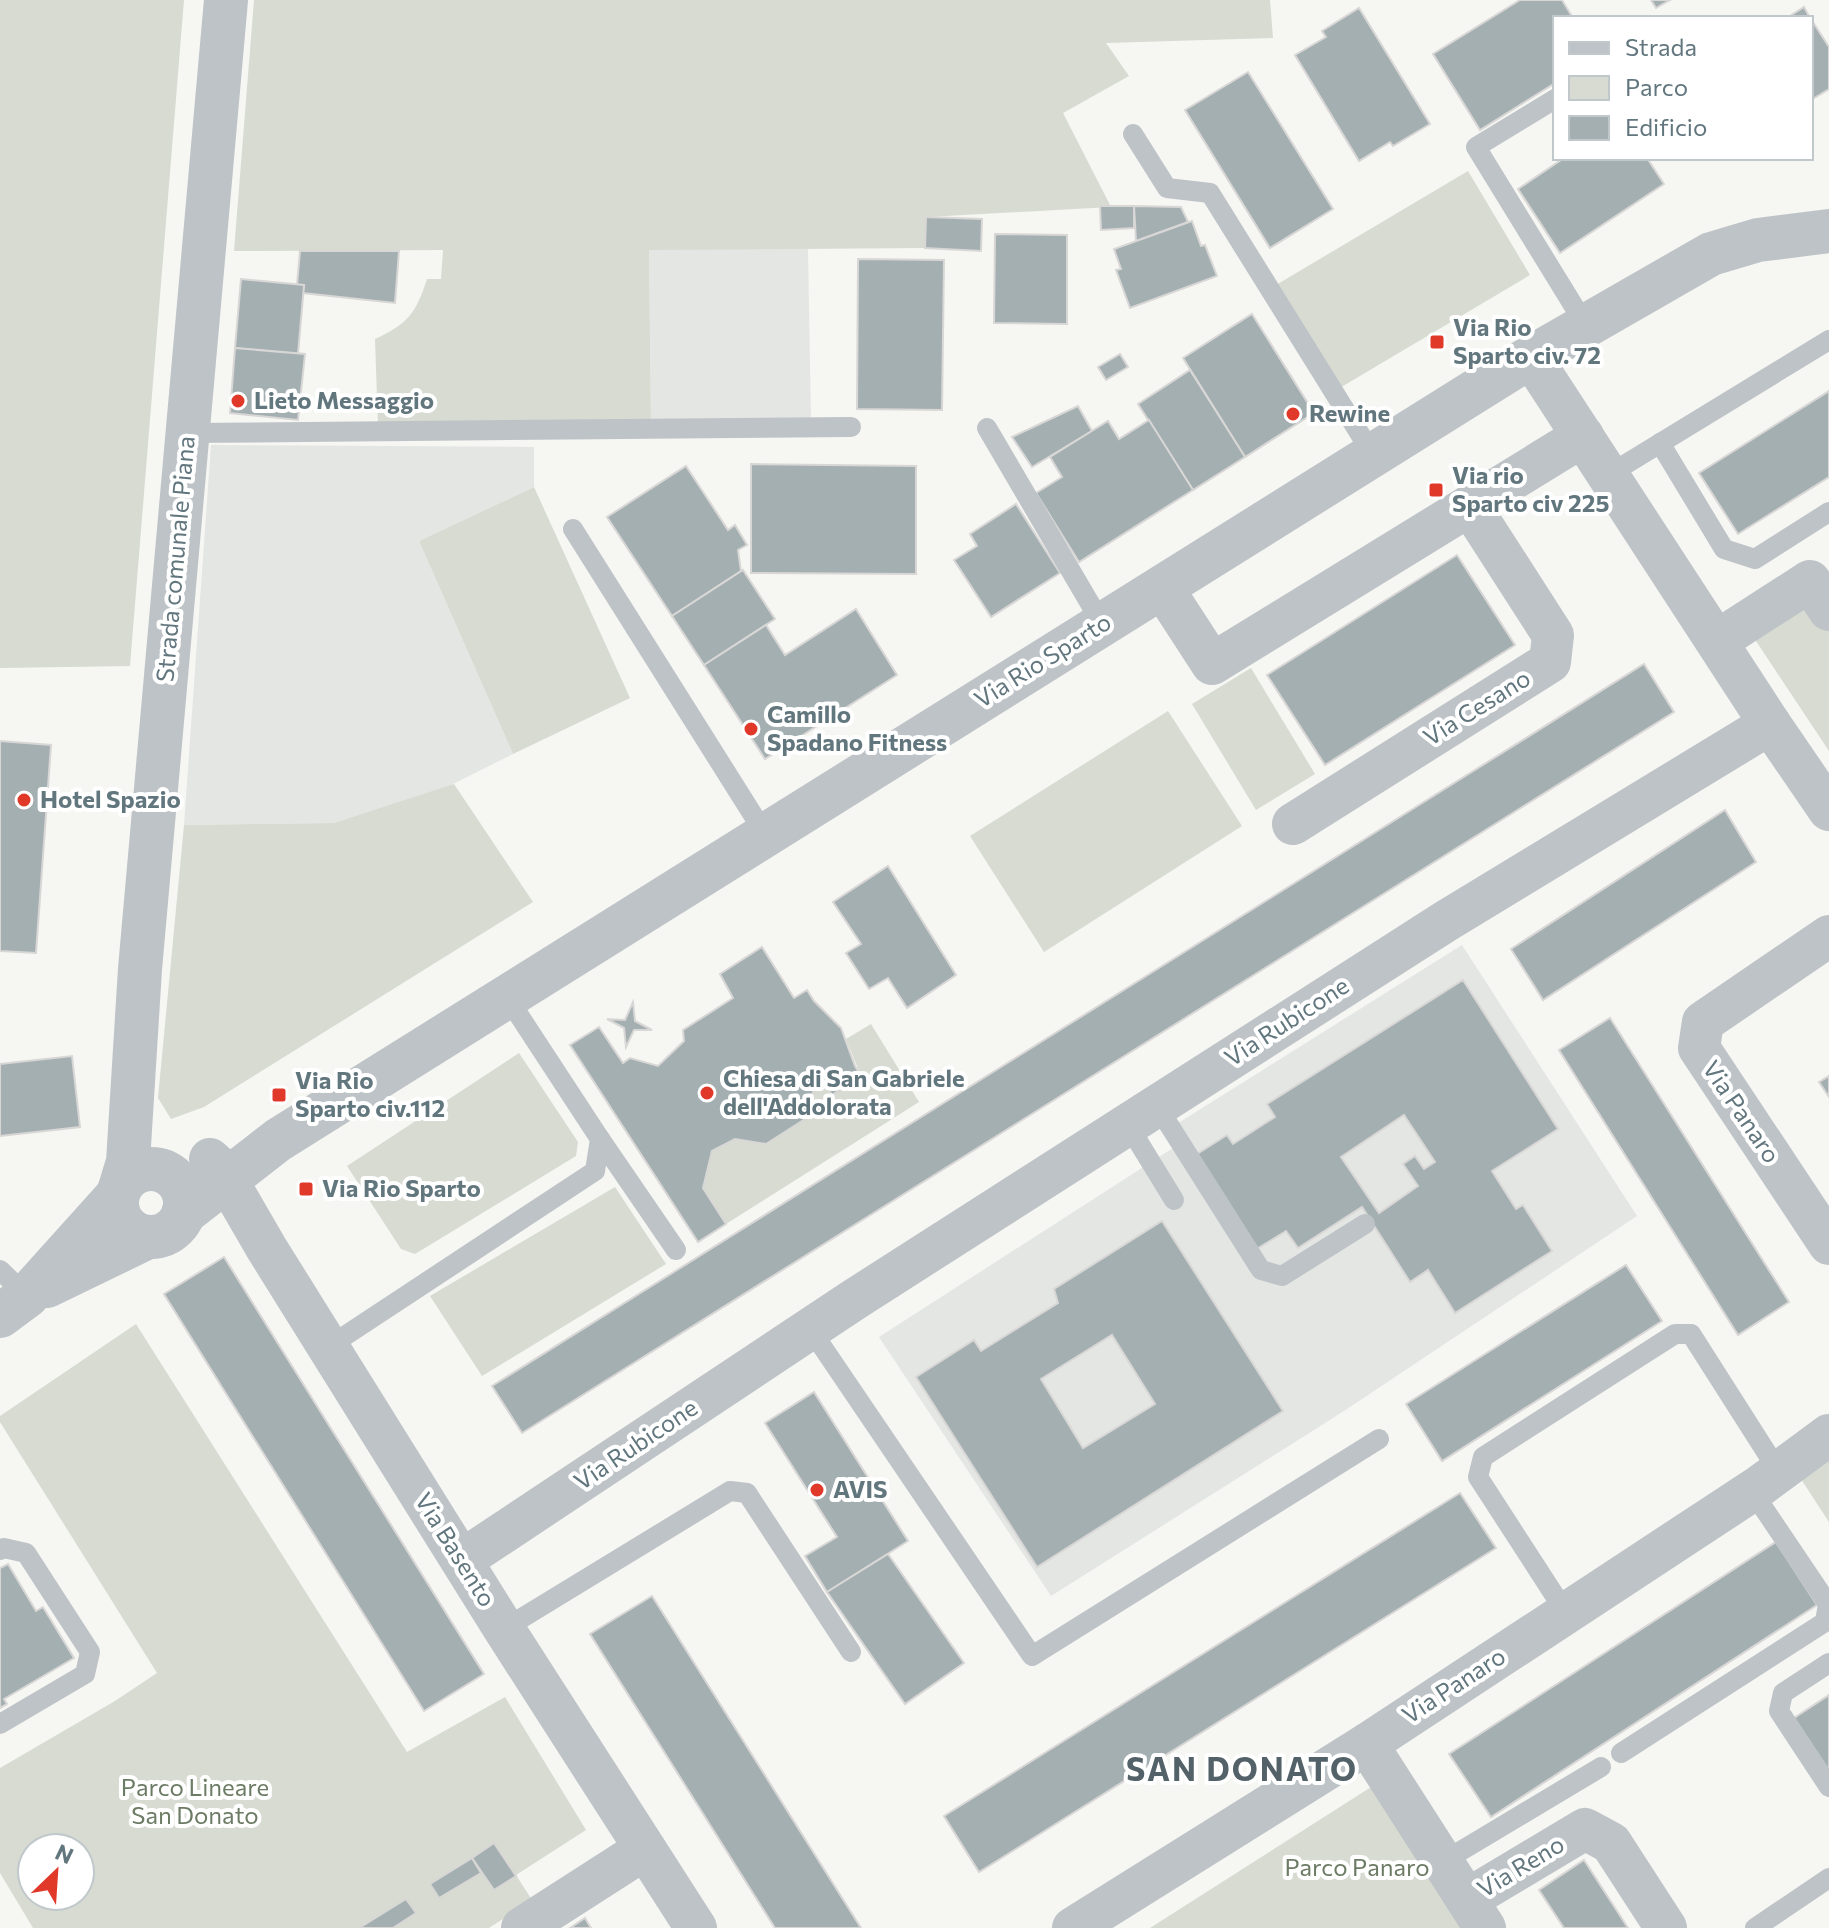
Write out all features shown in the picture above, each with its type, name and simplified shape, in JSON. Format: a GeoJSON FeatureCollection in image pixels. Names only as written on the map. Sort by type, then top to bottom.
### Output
{"type":"FeatureCollection","features":[{"type":"Feature","properties":{"kind":"street","name":"Strada comunale Piana"},"geometry":{"type":"LineString","coordinates":[[194,1198],[127,1228],[117,1208],[139,1181],[138,1149],[131,1119],[140,969],[226,0]]}},
{"type":"Feature","properties":{"kind":"street","name":"Via Rio Sparto"},"geometry":{"type":"LineString","coordinates":[[9,1294],[194,1198],[278,1140],[1531,357],[1711,254],[1758,240],[1829,231]]}},
{"type":"Feature","properties":{"kind":"street"},"geometry":{"type":"LineString","coordinates":[[1531,357],[1829,810]]}},
{"type":"Feature","properties":{"kind":"street"},"geometry":{"type":"LineString","coordinates":[[1162,587],[1212,664],[1583,436]]}},
{"type":"Feature","properties":{"kind":"street","name":"Via Cesano"},"geometry":{"type":"LineString","coordinates":[[1293,824],[1550,662],[1553,635],[1470,506]]}},
{"type":"Feature","properties":{"kind":"street"},"geometry":{"type":"LineString","coordinates":[[1717,641],[1822,587]]}},
{"type":"Feature","properties":{"kind":"street","name":"Via Rubicone"},"geometry":{"type":"LineString","coordinates":[[462,1560],[811,1330],[1446,921],[1770,724]]}},
{"type":"Feature","properties":{"kind":"street","name":"Via Panaro"},"geometry":{"type":"LineString","coordinates":[[1829,936],[1703,1022],[1699,1048],[1829,1244]]}},
{"type":"Feature","properties":{"kind":"street","name":"Via Rio Sparto"},"geometry":{"type":"LineString","coordinates":[[9,1294],[139,1181],[194,1198]]}},
{"type":"Feature","properties":{"kind":"street","name":"Via Basento"},"geometry":{"type":"LineString","coordinates":[[194,1198],[267,1249],[504,1629],[696,1928]]}},
{"type":"Feature","properties":{"kind":"street","name":"Via Panaro"},"geometry":{"type":"LineString","coordinates":[[1073,1928],[1367,1744],[1765,1481],[1829,1435]]}},
{"type":"Feature","properties":{"kind":"street"},"geometry":{"type":"LineString","coordinates":[[1367,1744],[1476,1913]]}},
{"type":"Feature","properties":{"kind":"street","name":"Via Reno"},"geometry":{"type":"LineString","coordinates":[[1476,1913],[1585,1829],[1611,1843],[1666,1928]]}},
{"type":"Feature","properties":{"kind":"street"},"geometry":{"type":"LineString","coordinates":[[522,1928],[645,1849]]}},
{"type":"Feature","properties":{"kind":"lane"},"geometry":{"type":"LineString","coordinates":[[1553,100],[1476,147],[1586,326]]}},
{"type":"Feature","properties":{"kind":"lane"},"geometry":{"type":"LineString","coordinates":[[1133,134],[1167,188],[1210,193],[1373,455]]}},
{"type":"Feature","properties":{"kind":"lane"},"geometry":{"type":"LineString","coordinates":[[1608,475],[1829,340]]}},
{"type":"Feature","properties":{"kind":"lane"},"geometry":{"type":"LineString","coordinates":[[187,433],[851,427]]}},
{"type":"Feature","properties":{"kind":"lane"},"geometry":{"type":"LineString","coordinates":[[987,428],[1102,624]]}},
{"type":"Feature","properties":{"kind":"lane"},"geometry":{"type":"LineString","coordinates":[[1660,443],[1724,549],[1755,559],[1829,512]]}},
{"type":"Feature","properties":{"kind":"lane"},"geometry":{"type":"LineString","coordinates":[[573,529],[765,834]]}},
{"type":"Feature","properties":{"kind":"lane"},"geometry":{"type":"LineString","coordinates":[[507,997],[676,1250]]}},
{"type":"Feature","properties":{"kind":"lane"},"geometry":{"type":"LineString","coordinates":[[1143,1115],[1174,1200]]}},
{"type":"Feature","properties":{"kind":"lane"},"geometry":{"type":"LineString","coordinates":[[1143,1115],[1261,1270],[1282,1276],[1365,1224]]}},
{"type":"Feature","properties":{"kind":"lane"},"geometry":{"type":"LineString","coordinates":[[328,1347],[595,1171],[600,1139]]}},
{"type":"Feature","properties":{"kind":"lane"},"geometry":{"type":"LineString","coordinates":[[811,1330],[1032,1656],[1379,1439]]}},
{"type":"Feature","properties":{"kind":"lane"},"geometry":{"type":"LineString","coordinates":[[1566,1613],[1478,1477],[1483,1457],[1675,1334],[1691,1334],[1828,1604],[1825,1622],[1621,1753]]}},
{"type":"Feature","properties":{"kind":"lane"},"geometry":{"type":"LineString","coordinates":[[504,1629],[730,1491],[747,1493],[851,1652]]}},
{"type":"Feature","properties":{"kind":"lane"},"geometry":{"type":"LineString","coordinates":[[0,1550],[4,1548],[26,1553],[90,1652],[85,1674],[0,1724]]}},
{"type":"Feature","properties":{"kind":"lane"},"geometry":{"type":"LineString","coordinates":[[1829,1663],[1783,1693],[1779,1711],[1829,1787]]}},
{"type":"Feature","properties":{"kind":"lane"},"geometry":{"type":"LineString","coordinates":[[1444,1861],[1601,1767]]}},
{"type":"Feature","properties":{"kind":"lane"},"geometry":{"type":"LineString","coordinates":[[1755,1928],[1829,1878]]}},
{"type":"Feature","properties":{"kind":"shaded area"},"geometry":{"type":"Polygon","coordinates":[[[649,249],[808,249],[811,423],[651,423],[649,249]]]}},
{"type":"Feature","properties":{"kind":"shaded area"},"geometry":{"type":"Polygon","coordinates":[[[211,445],[534,447],[534,487],[419,541],[513,754],[443,789],[334,823],[184,825],[211,445]]]}},
{"type":"Feature","properties":{"kind":"shaded area"},"geometry":{"type":"Polygon","coordinates":[[[1462,945],[1637,1216],[1344,1411],[1051,1596],[879,1337],[1176,1146],[1167,1130],[1462,945]]]}},
{"type":"Feature","properties":{"kind":"green space"},"geometry":{"type":"Polygon","coordinates":[[[0,0],[184,0],[130,666],[0,668],[0,0]]]}},
{"type":"Feature","properties":{"kind":"green space"},"geometry":{"type":"Polygon","coordinates":[[[254,0],[1270,0],[1273,38],[1106,43],[1129,76],[1063,113],[1111,207],[927,217],[925,248],[649,250],[651,423],[378,427],[375,339],[396,328],[409,316],[419,301],[427,279],[441,279],[443,250],[234,251],[254,0]]]}},
{"type":"Feature","properties":{"kind":"green space"},"geometry":{"type":"Polygon","coordinates":[[[1468,171],[1530,275],[1338,389],[1276,285],[1468,171]]]}},
{"type":"Feature","properties":{"kind":"green space"},"geometry":{"type":"Polygon","coordinates":[[[534,487],[630,698],[513,754],[419,541],[534,487]]]}},
{"type":"Feature","properties":{"kind":"green space"},"geometry":{"type":"Polygon","coordinates":[[[1810,597],[1829,627],[1829,751],[1752,635],[1810,597]]]}},
{"type":"Feature","properties":{"kind":"green space"},"geometry":{"type":"Polygon","coordinates":[[[1251,668],[1315,774],[1256,810],[1192,704],[1251,668]]]}},
{"type":"Feature","properties":{"kind":"green space"},"geometry":{"type":"Polygon","coordinates":[[[1168,711],[1242,826],[1044,952],[970,836],[1168,711]]]}},
{"type":"Feature","properties":{"kind":"green space"},"geometry":{"type":"Polygon","coordinates":[[[454,784],[533,902],[204,1107],[171,1119],[158,1098],[184,825],[334,823],[454,784]]]}},
{"type":"Feature","properties":{"kind":"green space"},"geometry":{"type":"Polygon","coordinates":[[[871,1024],[919,1102],[726,1224],[703,1188],[712,1151],[735,1139],[767,1144],[805,1119],[813,1092],[824,1083],[832,1094],[861,1076],[846,1039],[871,1024]]]}},
{"type":"Feature","properties":{"kind":"green space"},"geometry":{"type":"Polygon","coordinates":[[[519,1053],[578,1142],[576,1156],[415,1254],[401,1249],[347,1166],[519,1053]]]}},
{"type":"Feature","properties":{"kind":"green space"},"geometry":{"type":"Polygon","coordinates":[[[615,1187],[666,1264],[482,1376],[430,1296],[615,1187]]]}},
{"type":"Feature","properties":{"kind":"green space","name":"Parco Lineare San Donato"},"geometry":{"type":"Polygon","coordinates":[[[136,1324],[407,1752],[505,1697],[586,1830],[516,1875],[532,1900],[489,1928],[33,1928],[23,1912],[96,1912],[96,1832],[16,1832],[16,1900],[0,1873],[0,1768],[157,1673],[0,1422],[0,1416],[136,1324]]]}},
{"type":"Feature","properties":{"kind":"green space"},"geometry":{"type":"Polygon","coordinates":[[[1829,1455],[1829,1522],[1799,1476],[1829,1455]]]}},
{"type":"Feature","properties":{"kind":"green space","name":"Parco Panaro"},"geometry":{"type":"Polygon","coordinates":[[[1379,1782],[1467,1928],[1150,1928],[1379,1782]]]}},
{"type":"Feature","properties":{"kind":"building"},"geometry":{"type":"Polygon","coordinates":[[[1520,0],[1562,0],[1572,16],[1553,16],[1553,84],[1480,130],[1433,54],[1520,0]]]}},
{"type":"Feature","properties":{"kind":"building"},"geometry":{"type":"Polygon","coordinates":[[[1651,0],[1670,0],[1656,8],[1651,0]]]}},
{"type":"Feature","properties":{"kind":"building"},"geometry":{"type":"Polygon","coordinates":[[[1804,7],[1809,16],[1790,16],[1804,7]]]}},
{"type":"Feature","properties":{"kind":"building"},"geometry":{"type":"Polygon","coordinates":[[[1359,8],[1430,124],[1393,146],[1390,142],[1359,161],[1295,55],[1326,37],[1322,31],[1359,8]]]}},
{"type":"Feature","properties":{"kind":"building"},"geometry":{"type":"Polygon","coordinates":[[[1813,22],[1829,47],[1829,89],[1813,99],[1813,22]]]}},
{"type":"Feature","properties":{"kind":"building"},"geometry":{"type":"Polygon","coordinates":[[[1248,72],[1333,209],[1270,248],[1185,110],[1248,72]]]}},
{"type":"Feature","properties":{"kind":"building"},"geometry":{"type":"Polygon","coordinates":[[[1561,160],[1648,160],[1664,184],[1560,253],[1518,189],[1561,160]]]}},
{"type":"Feature","properties":{"kind":"building"},"geometry":{"type":"Polygon","coordinates":[[[1100,206],[1134,206],[1134,228],[1101,230],[1100,206]]]}},
{"type":"Feature","properties":{"kind":"building"},"geometry":{"type":"Polygon","coordinates":[[[1134,206],[1181,207],[1188,222],[1136,241],[1134,206]]]}},
{"type":"Feature","properties":{"kind":"building"},"geometry":{"type":"Polygon","coordinates":[[[926,217],[982,219],[981,251],[925,248],[926,217]]]}},
{"type":"Feature","properties":{"kind":"building"},"geometry":{"type":"Polygon","coordinates":[[[1192,221],[1217,276],[1130,308],[1116,270],[1121,269],[1114,249],[1192,221]]]}},
{"type":"Feature","properties":{"kind":"building"},"geometry":{"type":"Polygon","coordinates":[[[995,234],[1067,235],[1067,324],[994,323],[995,234]]]}},
{"type":"Feature","properties":{"kind":"building"},"geometry":{"type":"Polygon","coordinates":[[[300,251],[399,251],[395,303],[303,293],[304,285],[297,285],[300,251]]]}},
{"type":"Feature","properties":{"kind":"building"},"geometry":{"type":"Polygon","coordinates":[[[858,259],[944,260],[942,410],[857,409],[858,259]]]}},
{"type":"Feature","properties":{"kind":"building"},"geometry":{"type":"Polygon","coordinates":[[[241,279],[304,285],[298,354],[235,348],[241,279]]]}},
{"type":"Feature","properties":{"kind":"building"},"geometry":{"type":"Polygon","coordinates":[[[1252,314],[1314,413],[1245,457],[1183,358],[1252,314]]]}},
{"type":"Feature","properties":{"kind":"building"},"geometry":{"type":"Polygon","coordinates":[[[235,348],[305,354],[298,420],[230,413],[235,348]]]}},
{"type":"Feature","properties":{"kind":"building"},"geometry":{"type":"Polygon","coordinates":[[[1120,354],[1128,367],[1106,380],[1098,367],[1120,354]]]}},
{"type":"Feature","properties":{"kind":"building"},"geometry":{"type":"Polygon","coordinates":[[[1190,370],[1245,457],[1193,490],[1138,404],[1190,370]]]}},
{"type":"Feature","properties":{"kind":"building"},"geometry":{"type":"Polygon","coordinates":[[[1829,391],[1829,477],[1738,534],[1699,473],[1829,391]]]}},
{"type":"Feature","properties":{"kind":"building"},"geometry":{"type":"Polygon","coordinates":[[[1078,406],[1092,431],[1032,467],[1012,437],[1078,406]]]}},
{"type":"Feature","properties":{"kind":"building"},"geometry":{"type":"Polygon","coordinates":[[[1149,420],[1193,490],[1079,562],[1036,493],[1062,477],[1050,457],[1108,421],[1119,439],[1149,420]]]}},
{"type":"Feature","properties":{"kind":"building"},"geometry":{"type":"Polygon","coordinates":[[[751,464],[916,466],[916,574],[751,573],[751,464]]]}},
{"type":"Feature","properties":{"kind":"building"},"geometry":{"type":"Polygon","coordinates":[[[686,466],[728,530],[735,525],[747,545],[738,550],[741,571],[672,616],[607,517],[686,466]]]}},
{"type":"Feature","properties":{"kind":"building"},"geometry":{"type":"Polygon","coordinates":[[[1016,504],[1060,573],[991,617],[954,560],[977,546],[970,534],[1016,504]]]}},
{"type":"Feature","properties":{"kind":"building"},"geometry":{"type":"Polygon","coordinates":[[[1457,555],[1515,645],[1325,765],[1267,675],[1457,555]]]}},
{"type":"Feature","properties":{"kind":"building"},"geometry":{"type":"Polygon","coordinates":[[[743,570],[775,619],[704,665],[672,616],[743,570]]]}},
{"type":"Feature","properties":{"kind":"building"},"geometry":{"type":"Polygon","coordinates":[[[856,609],[897,675],[765,759],[704,665],[766,625],[785,655],[856,609]]]}},
{"type":"Feature","properties":{"kind":"building"},"geometry":{"type":"Polygon","coordinates":[[[1644,664],[1674,712],[522,1433],[492,1386],[1644,664]]]}},
{"type":"Feature","properties":{"kind":"building","name":"Hotel Spazio"},"geometry":{"type":"Polygon","coordinates":[[[0,741],[51,745],[36,953],[0,951],[0,741]]]}},
{"type":"Feature","properties":{"kind":"building"},"geometry":{"type":"Polygon","coordinates":[[[1725,810],[1756,862],[1543,1000],[1511,949],[1725,810]]]}},
{"type":"Feature","properties":{"kind":"building"},"geometry":{"type":"Polygon","coordinates":[[[888,866],[956,975],[907,1008],[888,978],[869,989],[846,953],[861,944],[833,902],[888,866]]]}},
{"type":"Feature","properties":{"kind":"building","name":"Chiesa di San Gabriele dell'Addolorata"},"geometry":{"type":"Polygon","coordinates":[[[762,947],[794,998],[807,990],[841,1028],[861,1076],[832,1095],[824,1083],[813,1092],[805,1119],[766,1144],[735,1139],[712,1151],[703,1188],[726,1224],[698,1242],[570,1045],[599,1027],[623,1063],[630,1058],[658,1066],[684,1041],[683,1030],[733,998],[720,974],[762,947]]]}},
{"type":"Feature","properties":{"kind":"building"},"geometry":{"type":"Polygon","coordinates":[[[1463,980],[1558,1129],[1492,1171],[1516,1209],[1523,1205],[1552,1251],[1455,1313],[1428,1270],[1410,1282],[1362,1207],[1298,1248],[1286,1231],[1255,1250],[1194,1156],[1227,1135],[1233,1144],[1275,1117],[1267,1104],[1463,980]],[[1404,1115],[1341,1157],[1379,1213],[1418,1186],[1403,1164],[1415,1156],[1424,1169],[1435,1162],[1404,1115]]]}},
{"type":"Feature","properties":{"kind":"building"},"geometry":{"type":"Polygon","coordinates":[[[633,1002],[635,1021],[652,1030],[634,1030],[626,1047],[624,1028],[607,1019],[625,1020],[633,1002]]]}},
{"type":"Feature","properties":{"kind":"building"},"geometry":{"type":"Polygon","coordinates":[[[1610,1018],[1789,1302],[1738,1335],[1559,1050],[1610,1018]]]}},
{"type":"Feature","properties":{"kind":"building"},"geometry":{"type":"Polygon","coordinates":[[[72,1056],[80,1127],[0,1136],[0,1064],[72,1056]]]}},
{"type":"Feature","properties":{"kind":"building"},"geometry":{"type":"Polygon","coordinates":[[[1829,1076],[1829,1097],[1819,1082],[1829,1076]]]}},
{"type":"Feature","properties":{"kind":"building"},"geometry":{"type":"Polygon","coordinates":[[[1162,1221],[1283,1411],[1037,1567],[916,1377],[974,1340],[981,1351],[1058,1303],[1054,1289],[1162,1221]],[[1112,1335],[1041,1379],[1083,1448],[1155,1404],[1112,1335]]]}},
{"type":"Feature","properties":{"kind":"building"},"geometry":{"type":"Polygon","coordinates":[[[224,1257],[484,1674],[424,1711],[164,1294],[224,1257]]]}},
{"type":"Feature","properties":{"kind":"building"},"geometry":{"type":"Polygon","coordinates":[[[1626,1265],[1662,1321],[1442,1461],[1406,1404],[1626,1265]]]}},
{"type":"Feature","properties":{"kind":"building"},"geometry":{"type":"Polygon","coordinates":[[[814,1392],[908,1541],[827,1592],[805,1556],[837,1537],[765,1423],[814,1392]]]}},
{"type":"Feature","properties":{"kind":"building"},"geometry":{"type":"Polygon","coordinates":[[[1460,1493],[1496,1548],[979,1872],[944,1816],[1460,1493]]]}},
{"type":"Feature","properties":{"kind":"building"},"geometry":{"type":"Polygon","coordinates":[[[1776,1542],[1817,1605],[1491,1817],[1449,1754],[1776,1542]]]}},
{"type":"Feature","properties":{"kind":"building"},"geometry":{"type":"Polygon","coordinates":[[[888,1554],[964,1663],[905,1704],[827,1592],[888,1554]]]}},
{"type":"Feature","properties":{"kind":"building"},"geometry":{"type":"Polygon","coordinates":[[[8,1564],[36,1611],[43,1607],[74,1658],[4,1699],[7,1704],[0,1708],[0,1568],[8,1564]]]}},
{"type":"Feature","properties":{"kind":"building"},"geometry":{"type":"Polygon","coordinates":[[[652,1596],[861,1928],[775,1928],[590,1634],[652,1596]]]}},
{"type":"Feature","properties":{"kind":"building"},"geometry":{"type":"Polygon","coordinates":[[[1829,1695],[1829,1771],[1794,1718],[1829,1695]]]}},
{"type":"Feature","properties":{"kind":"building"},"geometry":{"type":"Polygon","coordinates":[[[494,1843],[516,1876],[494,1890],[472,1858],[494,1843]]]}},
{"type":"Feature","properties":{"kind":"building"},"geometry":{"type":"Polygon","coordinates":[[[472,1858],[481,1873],[439,1898],[430,1884],[472,1858]]]}},
{"type":"Feature","properties":{"kind":"building"},"geometry":{"type":"Polygon","coordinates":[[[1584,1860],[1628,1928],[1564,1928],[1539,1890],[1584,1860]]]}},
{"type":"Feature","properties":{"kind":"building"},"geometry":{"type":"Polygon","coordinates":[[[406,1899],[416,1913],[393,1928],[359,1928],[406,1899]]]}},
{"type":"Feature","properties":{"kind":"building"},"geometry":{"type":"Polygon","coordinates":[[[585,1918],[591,1928],[570,1928],[585,1918]]]}},
{"type":"Feature","properties":{"kind":"place","name":"Via Rio Sparto civ. 72"},"geometry":{"type":"Point","coordinates":[1437,342]}},
{"type":"Feature","properties":{"kind":"place","name":"Lieto Messaggio"},"geometry":{"type":"Point","coordinates":[238,401]}},
{"type":"Feature","properties":{"kind":"place","name":"Rewine"},"geometry":{"type":"Point","coordinates":[1293,414]}},
{"type":"Feature","properties":{"kind":"place","name":"Via rio Sparto civ 225"},"geometry":{"type":"Point","coordinates":[1436,490]}},
{"type":"Feature","properties":{"kind":"place","name":"Camillo Spadano Fitness"},"geometry":{"type":"Point","coordinates":[751,729]}},
{"type":"Feature","properties":{"kind":"place","name":"Hotel Spazio"},"geometry":{"type":"Point","coordinates":[24,800]}},
{"type":"Feature","properties":{"kind":"place","name":"Chiesa di San Gabriele dell'Addolorata"},"geometry":{"type":"Point","coordinates":[707,1093]}},
{"type":"Feature","properties":{"kind":"place","name":"Via Rio Sparto civ.112"},"geometry":{"type":"Point","coordinates":[279,1095]}},
{"type":"Feature","properties":{"kind":"place","name":"Via Rio Sparto"},"geometry":{"type":"Point","coordinates":[306,1189]}},
{"type":"Feature","properties":{"kind":"place","name":"AVIS"},"geometry":{"type":"Point","coordinates":[817,1490]}},
{"type":"Feature","properties":{"kind":"district","name":"SAN DONATO"},"geometry":{"type":"Point","coordinates":[1242,1770]}}]}
